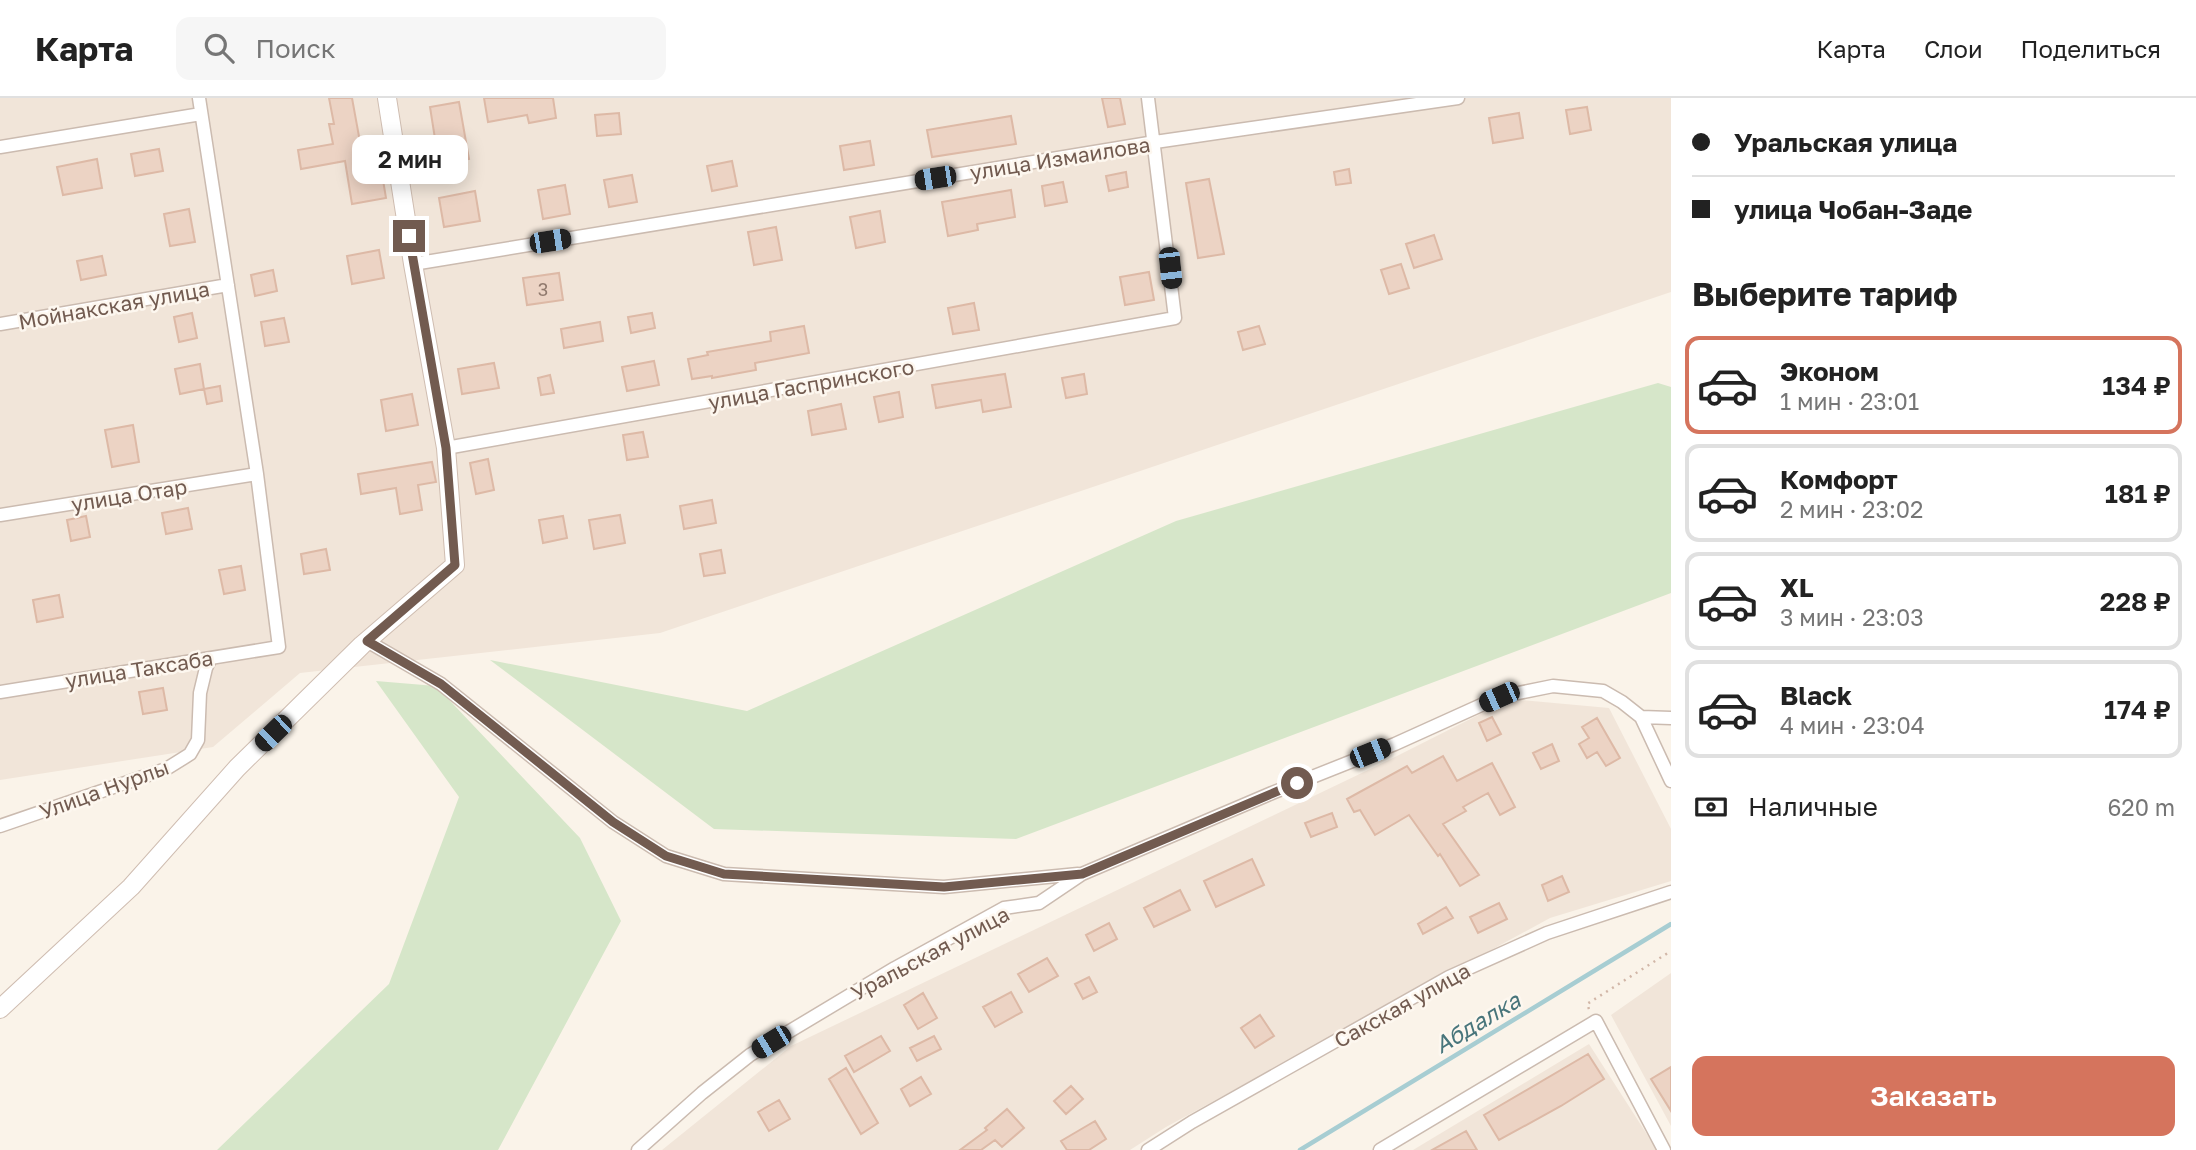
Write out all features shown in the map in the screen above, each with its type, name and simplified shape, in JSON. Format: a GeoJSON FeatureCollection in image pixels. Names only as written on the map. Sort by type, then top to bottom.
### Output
{"type":"FeatureCollection","features":[{"type":"Feature","properties":{"kind":"main road"},"geometry":{"type":"LineString","coordinates":[[0,1009],[131,887],[237,768],[367,641],[455,565],[446,448],[387,98]]}},
{"type":"Feature","properties":{"kind":"street"},"geometry":{"type":"LineString","coordinates":[[199,98],[257,474]]}},
{"type":"Feature","properties":{"kind":"street"},"geometry":{"type":"LineString","coordinates":[[1148,98],[1155,142]]}},
{"type":"Feature","properties":{"kind":"street","name":"улица Измаилова"},"geometry":{"type":"LineString","coordinates":[[413,264],[1155,142],[1458,98]]}},
{"type":"Feature","properties":{"kind":"street"},"geometry":{"type":"LineString","coordinates":[[0,147],[201,114]]}},
{"type":"Feature","properties":{"kind":"street","name":"улица Гаспринского"},"geometry":{"type":"LineString","coordinates":[[446,448],[1175,318],[1155,142]]}},
{"type":"Feature","properties":{"kind":"street","name":"Мойнакская улица"},"geometry":{"type":"LineString","coordinates":[[0,324],[228,285]]}},
{"type":"Feature","properties":{"kind":"street","name":"улица Отар"},"geometry":{"type":"LineString","coordinates":[[0,515],[257,474]]}},
{"type":"Feature","properties":{"kind":"street","name":"улица Таксаба"},"geometry":{"type":"LineString","coordinates":[[0,692],[279,647],[257,474]]}},
{"type":"Feature","properties":{"kind":"street"},"geometry":{"type":"LineString","coordinates":[[367,641],[441,684],[613,822],[666,856],[724,874],[944,887],[1082,874]]}},
{"type":"Feature","properties":{"kind":"street","name":"Улица Нурлы"},"geometry":{"type":"LineString","coordinates":[[0,826],[158,772],[190,754],[198,740],[200,693],[211,658]]}},
{"type":"Feature","properties":{"kind":"street","name":"Уральская улица"},"geometry":{"type":"LineString","coordinates":[[638,1150],[750,1055],[895,968],[1004,908],[1039,903],[1082,874],[1395,744],[1499,697],[1553,686],[1603,691],[1641,717]]}},
{"type":"Feature","properties":{"kind":"street"},"geometry":{"type":"LineString","coordinates":[[1671,718],[1641,717],[1671,781]]}},
{"type":"Feature","properties":{"kind":"street","name":"Сакская улица"},"geometry":{"type":"LineString","coordinates":[[1148,1150],[1449,976],[1547,933],[1671,892]]}},
{"type":"Feature","properties":{"kind":"street"},"geometry":{"type":"LineString","coordinates":[[1380,1150],[1596,1021],[1664,1150]]}},
{"type":"Feature","properties":{"kind":"path"},"geometry":{"type":"LineString","coordinates":[[1596,1021],[1587,1004],[1671,951]]}},
{"type":"Feature","properties":{"kind":"shaded area"},"geometry":{"type":"Polygon","coordinates":[[[0,98],[1671,98],[1671,292],[660,633],[300,673],[213,747],[0,780],[0,98]]]}},
{"type":"Feature","properties":{"kind":"shaded area"},"geometry":{"type":"Polygon","coordinates":[[[1510,699],[1609,708],[1671,829],[1671,881],[1550,918],[1166,1127],[1130,1150],[662,1150],[791,1046],[1391,759],[1510,699]]]}},
{"type":"Feature","properties":{"kind":"shaded area"},"geometry":{"type":"Polygon","coordinates":[[[1671,973],[1671,1126],[1611,1015],[1671,973]]]}},
{"type":"Feature","properties":{"kind":"shaded area"},"geometry":{"type":"Polygon","coordinates":[[[1589,1044],[1657,1150],[1413,1150],[1589,1044]]]}},
{"type":"Feature","properties":{"kind":"green space"},"geometry":{"type":"Polygon","coordinates":[[[1658,383],[1671,387],[1671,593],[1016,839],[714,829],[490,660],[747,711],[1176,521],[1658,383]]]}},
{"type":"Feature","properties":{"kind":"green space"},"geometry":{"type":"Polygon","coordinates":[[[376,681],[436,686],[580,838],[621,921],[498,1150],[217,1150],[389,984],[459,797],[376,681]]]}},
{"type":"Feature","properties":{"kind":"building"},"geometry":{"type":"Polygon","coordinates":[[[329,98],[352,98],[364,164],[380,162],[386,198],[352,204],[345,161],[301,169],[298,150],[333,144],[329,124],[334,124],[329,98]]]}},
{"type":"Feature","properties":{"kind":"building"},"geometry":{"type":"Polygon","coordinates":[[[484,98],[553,98],[556,118],[529,123],[527,115],[488,122],[484,98]]]}},
{"type":"Feature","properties":{"kind":"building"},"geometry":{"type":"Polygon","coordinates":[[[1102,98],[1120,98],[1125,124],[1108,127],[1102,98]]]}},
{"type":"Feature","properties":{"kind":"building"},"geometry":{"type":"Polygon","coordinates":[[[459,102],[469,159],[439,164],[430,107],[459,102]]]}},
{"type":"Feature","properties":{"kind":"building"},"geometry":{"type":"Polygon","coordinates":[[[1587,107],[1591,130],[1570,134],[1566,110],[1587,107]]]}},
{"type":"Feature","properties":{"kind":"building"},"geometry":{"type":"Polygon","coordinates":[[[619,113],[621,134],[597,136],[595,115],[619,113]]]}},
{"type":"Feature","properties":{"kind":"building"},"geometry":{"type":"Polygon","coordinates":[[[1519,113],[1523,138],[1493,143],[1489,118],[1519,113]]]}},
{"type":"Feature","properties":{"kind":"building"},"geometry":{"type":"Polygon","coordinates":[[[1011,116],[1016,144],[932,157],[927,130],[1011,116]]]}},
{"type":"Feature","properties":{"kind":"building"},"geometry":{"type":"Polygon","coordinates":[[[870,141],[874,165],[844,170],[840,146],[870,141]]]}},
{"type":"Feature","properties":{"kind":"building"},"geometry":{"type":"Polygon","coordinates":[[[159,149],[163,171],[135,176],[131,154],[159,149]]]}},
{"type":"Feature","properties":{"kind":"building"},"geometry":{"type":"Polygon","coordinates":[[[97,159],[102,188],[63,195],[57,167],[97,159]]]}},
{"type":"Feature","properties":{"kind":"building"},"geometry":{"type":"Polygon","coordinates":[[[732,161],[737,186],[712,191],[707,166],[732,161]]]}},
{"type":"Feature","properties":{"kind":"building"},"geometry":{"type":"Polygon","coordinates":[[[1349,169],[1351,183],[1336,185],[1334,172],[1349,169]]]}},
{"type":"Feature","properties":{"kind":"building"},"geometry":{"type":"Polygon","coordinates":[[[1126,172],[1128,187],[1109,191],[1106,176],[1126,172]]]}},
{"type":"Feature","properties":{"kind":"building"},"geometry":{"type":"Polygon","coordinates":[[[632,175],[637,202],[609,207],[604,180],[632,175]]]}},
{"type":"Feature","properties":{"kind":"building"},"geometry":{"type":"Polygon","coordinates":[[[1209,179],[1224,254],[1198,258],[1186,183],[1209,179]]]}},
{"type":"Feature","properties":{"kind":"building"},"geometry":{"type":"Polygon","coordinates":[[[1063,182],[1067,202],[1045,206],[1042,186],[1063,182]]]}},
{"type":"Feature","properties":{"kind":"building"},"geometry":{"type":"Polygon","coordinates":[[[565,185],[570,214],[543,219],[538,190],[565,185]]]}},
{"type":"Feature","properties":{"kind":"building"},"geometry":{"type":"Polygon","coordinates":[[[1011,190],[1015,217],[977,224],[978,230],[948,236],[942,202],[1011,190]]]}},
{"type":"Feature","properties":{"kind":"building"},"geometry":{"type":"Polygon","coordinates":[[[475,191],[480,221],[444,227],[439,198],[475,191]]]}},
{"type":"Feature","properties":{"kind":"building"},"geometry":{"type":"Polygon","coordinates":[[[189,209],[195,242],[170,246],[164,214],[189,209]]]}},
{"type":"Feature","properties":{"kind":"building"},"geometry":{"type":"Polygon","coordinates":[[[880,211],[885,242],[856,248],[850,217],[880,211]]]}},
{"type":"Feature","properties":{"kind":"building"},"geometry":{"type":"Polygon","coordinates":[[[776,227],[782,260],[754,265],[748,232],[776,227]]]}},
{"type":"Feature","properties":{"kind":"building"},"geometry":{"type":"Polygon","coordinates":[[[1434,235],[1442,259],[1414,268],[1406,244],[1434,235]]]}},
{"type":"Feature","properties":{"kind":"building"},"geometry":{"type":"Polygon","coordinates":[[[379,250],[384,278],[352,284],[347,256],[379,250]]]}},
{"type":"Feature","properties":{"kind":"building"},"geometry":{"type":"Polygon","coordinates":[[[102,256],[106,275],[81,280],[77,261],[102,256]]]}},
{"type":"Feature","properties":{"kind":"building"},"geometry":{"type":"Polygon","coordinates":[[[1401,264],[1409,288],[1389,294],[1381,270],[1401,264]]]}},
{"type":"Feature","properties":{"kind":"building"},"geometry":{"type":"Polygon","coordinates":[[[273,270],[277,291],[255,296],[251,275],[273,270]]]}},
{"type":"Feature","properties":{"kind":"building"},"geometry":{"type":"Polygon","coordinates":[[[1149,272],[1154,300],[1125,305],[1120,277],[1149,272]]]}},
{"type":"Feature","properties":{"kind":"building"},"geometry":{"type":"Polygon","coordinates":[[[559,273],[563,300],[527,305],[523,278],[559,273]]]}},
{"type":"Feature","properties":{"kind":"building"},"geometry":{"type":"Polygon","coordinates":[[[974,303],[979,330],[953,334],[948,308],[974,303]]]}},
{"type":"Feature","properties":{"kind":"building"},"geometry":{"type":"Polygon","coordinates":[[[192,313],[197,338],[179,342],[174,317],[192,313]]]}},
{"type":"Feature","properties":{"kind":"building"},"geometry":{"type":"Polygon","coordinates":[[[652,313],[655,328],[631,333],[628,317],[652,313]]]}},
{"type":"Feature","properties":{"kind":"building"},"geometry":{"type":"Polygon","coordinates":[[[284,318],[289,342],[265,346],[261,322],[284,318]]]}},
{"type":"Feature","properties":{"kind":"building"},"geometry":{"type":"Polygon","coordinates":[[[600,322],[603,341],[564,348],[561,329],[600,322]]]}},
{"type":"Feature","properties":{"kind":"building"},"geometry":{"type":"Polygon","coordinates":[[[804,326],[809,353],[755,363],[756,370],[692,379],[688,359],[708,355],[707,352],[771,341],[770,332],[804,326]]]}},
{"type":"Feature","properties":{"kind":"building"},"geometry":{"type":"Polygon","coordinates":[[[1259,326],[1265,344],[1243,350],[1238,332],[1259,326]]]}},
{"type":"Feature","properties":{"kind":"building"},"geometry":{"type":"Polygon","coordinates":[[[654,361],[659,385],[627,391],[622,367],[654,361]]]}},
{"type":"Feature","properties":{"kind":"building"},"geometry":{"type":"Polygon","coordinates":[[[494,363],[499,388],[462,394],[458,369],[494,363]]]}},
{"type":"Feature","properties":{"kind":"building"},"geometry":{"type":"Polygon","coordinates":[[[200,364],[204,389],[180,394],[175,369],[200,364]]]}},
{"type":"Feature","properties":{"kind":"building"},"geometry":{"type":"Polygon","coordinates":[[[1005,374],[1011,407],[983,412],[981,400],[936,408],[932,385],[1005,374]]]}},
{"type":"Feature","properties":{"kind":"building"},"geometry":{"type":"Polygon","coordinates":[[[1084,374],[1087,394],[1066,398],[1062,378],[1084,374]]]}},
{"type":"Feature","properties":{"kind":"building"},"geometry":{"type":"Polygon","coordinates":[[[550,375],[554,393],[541,395],[538,378],[550,375]]]}},
{"type":"Feature","properties":{"kind":"building"},"geometry":{"type":"Polygon","coordinates":[[[220,386],[222,401],[207,404],[204,389],[220,386]]]}},
{"type":"Feature","properties":{"kind":"building"},"geometry":{"type":"Polygon","coordinates":[[[899,392],[903,417],[879,422],[874,397],[899,392]]]}},
{"type":"Feature","properties":{"kind":"building"},"geometry":{"type":"Polygon","coordinates":[[[412,394],[418,425],[386,431],[381,400],[412,394]]]}},
{"type":"Feature","properties":{"kind":"building"},"geometry":{"type":"Polygon","coordinates":[[[841,404],[846,429],[812,435],[808,411],[841,404]]]}},
{"type":"Feature","properties":{"kind":"building"},"geometry":{"type":"Polygon","coordinates":[[[133,425],[139,462],[112,467],[105,430],[133,425]]]}},
{"type":"Feature","properties":{"kind":"building"},"geometry":{"type":"Polygon","coordinates":[[[643,432],[648,457],[627,460],[623,435],[643,432]]]}},
{"type":"Feature","properties":{"kind":"building"},"geometry":{"type":"Polygon","coordinates":[[[488,459],[494,490],[476,494],[470,463],[488,459]]]}},
{"type":"Feature","properties":{"kind":"building"},"geometry":{"type":"Polygon","coordinates":[[[432,462],[436,482],[418,485],[422,510],[400,514],[396,488],[361,494],[358,474],[432,462]]]}},
{"type":"Feature","properties":{"kind":"building"},"geometry":{"type":"Polygon","coordinates":[[[712,500],[716,523],[684,529],[680,506],[712,500]]]}},
{"type":"Feature","properties":{"kind":"building"},"geometry":{"type":"Polygon","coordinates":[[[188,508],[192,529],[166,534],[162,513],[188,508]]]}},
{"type":"Feature","properties":{"kind":"building"},"geometry":{"type":"Polygon","coordinates":[[[620,515],[625,543],[594,549],[589,520],[620,515]]]}},
{"type":"Feature","properties":{"kind":"building"},"geometry":{"type":"Polygon","coordinates":[[[86,516],[90,537],[71,541],[67,520],[86,516]]]}},
{"type":"Feature","properties":{"kind":"building"},"geometry":{"type":"Polygon","coordinates":[[[563,516],[567,538],[543,543],[539,520],[563,516]]]}},
{"type":"Feature","properties":{"kind":"building"},"geometry":{"type":"Polygon","coordinates":[[[326,549],[330,570],[304,574],[301,554],[326,549]]]}},
{"type":"Feature","properties":{"kind":"building"},"geometry":{"type":"Polygon","coordinates":[[[721,550],[725,573],[704,576],[700,554],[721,550]]]}},
{"type":"Feature","properties":{"kind":"building"},"geometry":{"type":"Polygon","coordinates":[[[241,566],[245,590],[224,594],[219,570],[241,566]]]}},
{"type":"Feature","properties":{"kind":"building"},"geometry":{"type":"Polygon","coordinates":[[[59,595],[63,617],[37,622],[33,600],[59,595]]]}},
{"type":"Feature","properties":{"kind":"building"},"geometry":{"type":"Polygon","coordinates":[[[163,688],[167,710],[143,714],[139,692],[163,688]]]}},
{"type":"Feature","properties":{"kind":"building"},"geometry":{"type":"Polygon","coordinates":[[[1492,717],[1501,734],[1487,741],[1479,723],[1492,717]]]}},
{"type":"Feature","properties":{"kind":"building"},"geometry":{"type":"Polygon","coordinates":[[[1597,718],[1620,758],[1606,766],[1597,752],[1587,758],[1579,744],[1589,738],[1582,727],[1597,718]]]}},
{"type":"Feature","properties":{"kind":"building"},"geometry":{"type":"Polygon","coordinates":[[[1552,744],[1559,761],[1541,769],[1533,753],[1552,744]]]}},
{"type":"Feature","properties":{"kind":"building"},"geometry":{"type":"Polygon","coordinates":[[[1443,756],[1457,781],[1492,763],[1515,807],[1500,815],[1488,793],[1463,807],[1466,811],[1443,824],[1479,875],[1460,886],[1440,854],[1438,856],[1409,815],[1375,835],[1360,810],[1354,812],[1347,799],[1407,766],[1412,773],[1443,756]]]}},
{"type":"Feature","properties":{"kind":"building"},"geometry":{"type":"Polygon","coordinates":[[[1332,813],[1337,827],[1311,837],[1305,823],[1332,813]]]}},
{"type":"Feature","properties":{"kind":"building"},"geometry":{"type":"Polygon","coordinates":[[[1252,859],[1264,885],[1216,907],[1204,881],[1252,859]]]}},
{"type":"Feature","properties":{"kind":"building"},"geometry":{"type":"Polygon","coordinates":[[[1562,876],[1569,892],[1548,901],[1542,885],[1562,876]]]}},
{"type":"Feature","properties":{"kind":"building"},"geometry":{"type":"Polygon","coordinates":[[[1180,890],[1190,910],[1154,927],[1144,908],[1180,890]]]}},
{"type":"Feature","properties":{"kind":"building"},"geometry":{"type":"Polygon","coordinates":[[[1499,903],[1507,919],[1478,933],[1470,917],[1499,903]]]}},
{"type":"Feature","properties":{"kind":"building"},"geometry":{"type":"Polygon","coordinates":[[[1446,907],[1453,918],[1423,934],[1418,924],[1446,907]]]}},
{"type":"Feature","properties":{"kind":"building"},"geometry":{"type":"Polygon","coordinates":[[[1109,923],[1117,939],[1094,951],[1086,935],[1109,923]]]}},
{"type":"Feature","properties":{"kind":"building"},"geometry":{"type":"Polygon","coordinates":[[[1047,958],[1058,976],[1029,992],[1018,974],[1047,958]]]}},
{"type":"Feature","properties":{"kind":"building"},"geometry":{"type":"Polygon","coordinates":[[[1089,977],[1097,992],[1083,999],[1075,984],[1089,977]]]}},
{"type":"Feature","properties":{"kind":"building"},"geometry":{"type":"Polygon","coordinates":[[[1011,992],[1022,1012],[995,1027],[983,1007],[1011,992]]]}},
{"type":"Feature","properties":{"kind":"building"},"geometry":{"type":"Polygon","coordinates":[[[923,993],[937,1018],[918,1029],[904,1005],[923,993]]]}},
{"type":"Feature","properties":{"kind":"building"},"geometry":{"type":"Polygon","coordinates":[[[1260,1015],[1274,1036],[1255,1048],[1241,1028],[1260,1015]]]}},
{"type":"Feature","properties":{"kind":"building"},"geometry":{"type":"Polygon","coordinates":[[[881,1036],[890,1051],[854,1072],[845,1056],[881,1036]]]}},
{"type":"Feature","properties":{"kind":"building"},"geometry":{"type":"Polygon","coordinates":[[[934,1036],[941,1049],[917,1061],[910,1048],[934,1036]]]}},
{"type":"Feature","properties":{"kind":"building"},"geometry":{"type":"Polygon","coordinates":[[[1588,1054],[1604,1079],[1499,1140],[1484,1115],[1588,1054]]]}},
{"type":"Feature","properties":{"kind":"building"},"geometry":{"type":"Polygon","coordinates":[[[1671,1067],[1671,1111],[1651,1079],[1671,1067]]]}},
{"type":"Feature","properties":{"kind":"building"},"geometry":{"type":"Polygon","coordinates":[[[846,1068],[878,1123],[861,1134],[829,1079],[846,1068]]]}},
{"type":"Feature","properties":{"kind":"building"},"geometry":{"type":"Polygon","coordinates":[[[921,1077],[931,1094],[910,1106],[901,1089],[921,1077]]]}},
{"type":"Feature","properties":{"kind":"building"},"geometry":{"type":"Polygon","coordinates":[[[1071,1086],[1083,1099],[1066,1114],[1054,1101],[1071,1086]]]}},
{"type":"Feature","properties":{"kind":"building"},"geometry":{"type":"Polygon","coordinates":[[[779,1100],[790,1119],[769,1131],[758,1112],[779,1100]]]}},
{"type":"Feature","properties":{"kind":"building"},"geometry":{"type":"Polygon","coordinates":[[[1007,1109],[1024,1128],[1002,1147],[995,1140],[981,1150],[960,1150],[987,1130],[985,1128],[1007,1109]]]}},
{"type":"Feature","properties":{"kind":"building"},"geometry":{"type":"Polygon","coordinates":[[[1095,1121],[1106,1139],[1089,1150],[1067,1150],[1061,1141],[1095,1121]]]}},
{"type":"Feature","properties":{"kind":"building"},"geometry":{"type":"Polygon","coordinates":[[[1466,1131],[1477,1150],[1432,1150],[1466,1131]]]}},
{"type":"Feature","properties":{"kind":"waterway","name":"Абдалка"},"geometry":{"type":"LineString","coordinates":[[1300,1150],[1671,924]]}},
{"type":"Feature","properties":{"kind":"route"},"geometry":{"type":"LineString","coordinates":[[409,236],[446,448],[455,565],[367,641],[441,684],[613,822],[666,856],[724,874],[944,887],[1082,874],[1297,783]]}}]}
